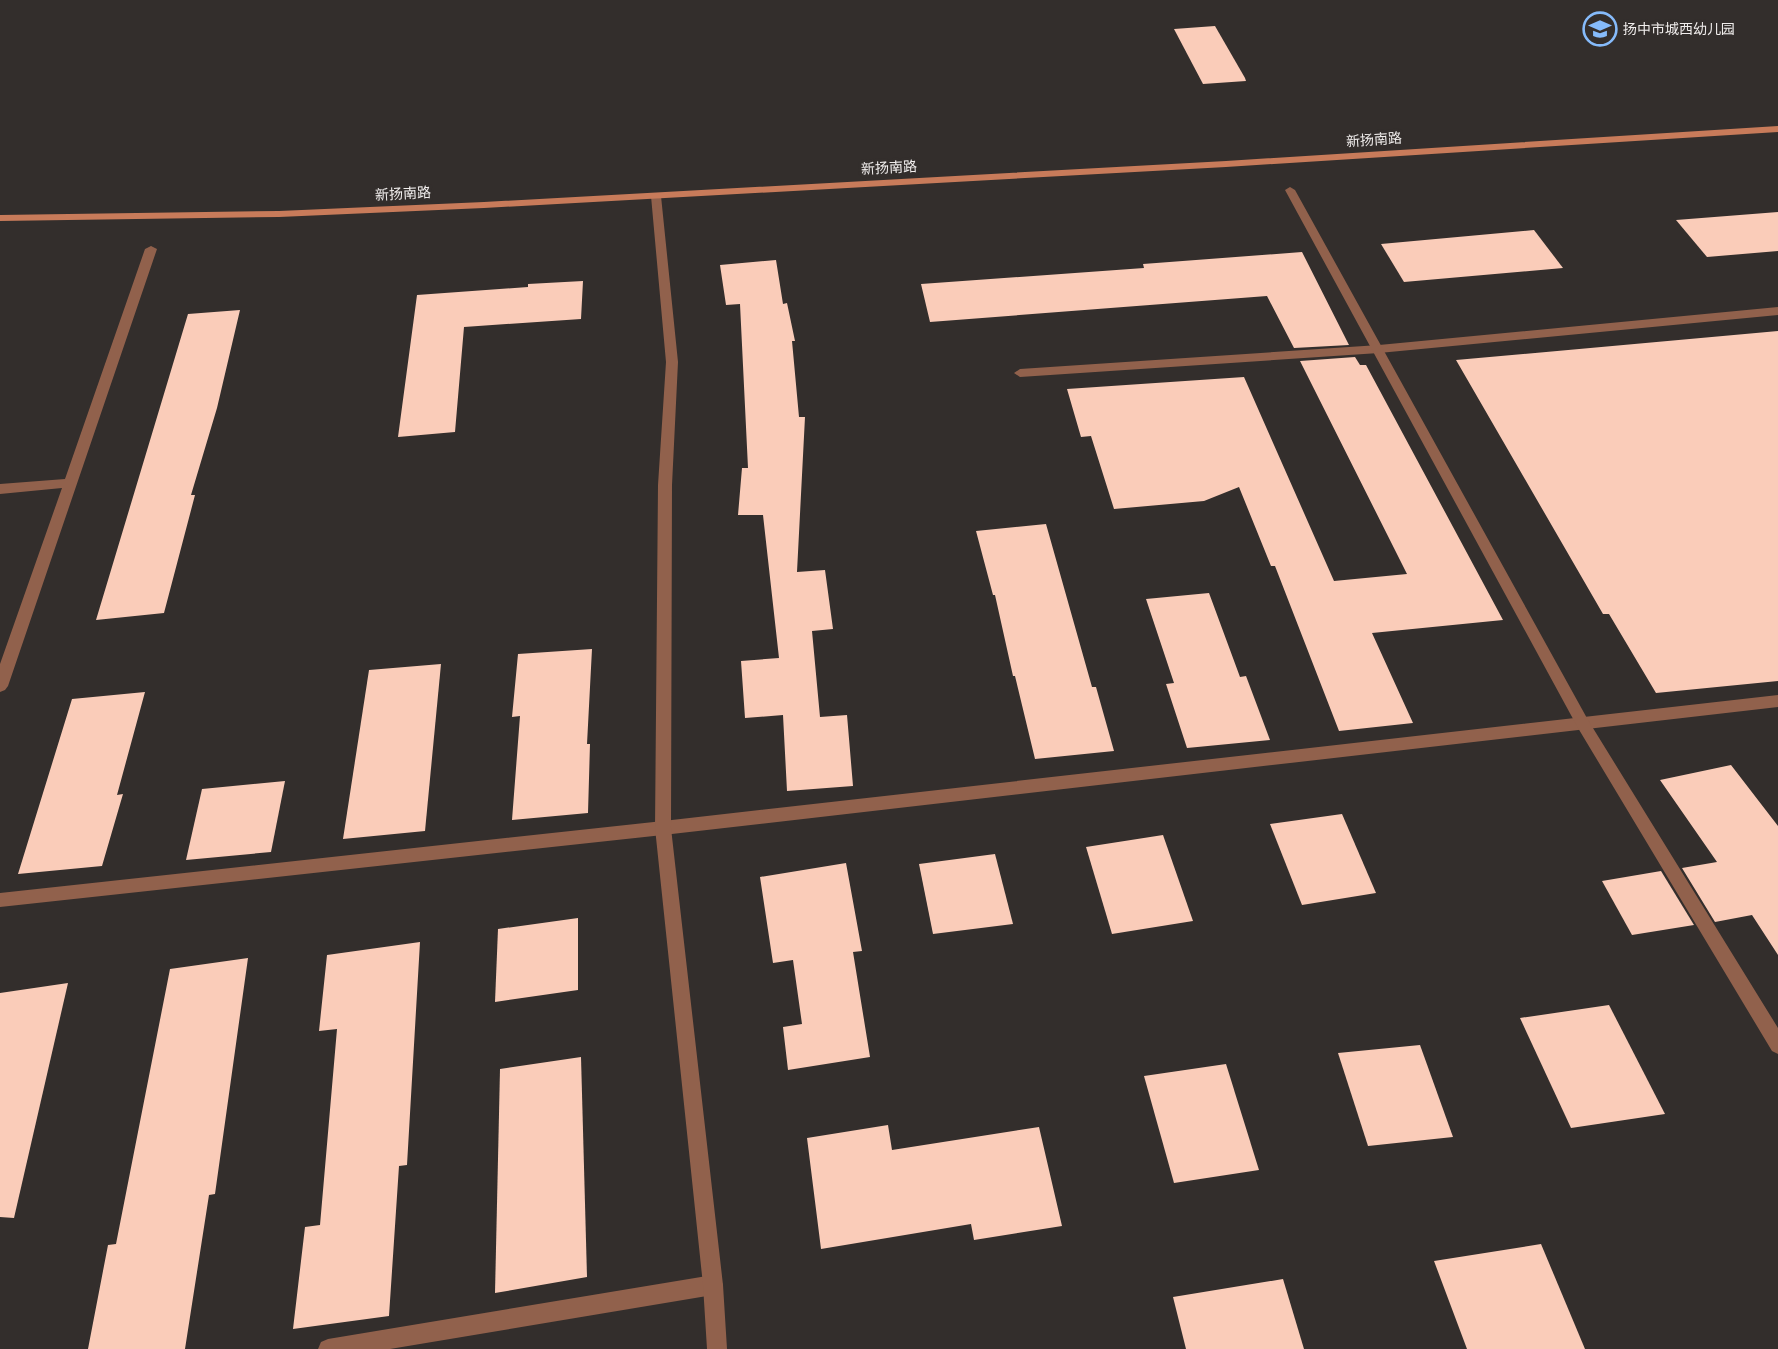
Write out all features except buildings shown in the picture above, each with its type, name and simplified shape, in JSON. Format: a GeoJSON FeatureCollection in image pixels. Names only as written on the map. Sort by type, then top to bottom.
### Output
{"type":"FeatureCollection","features":[{"type":"Feature","properties":{"kind":"street","name":"新扬南路"},"geometry":{"type":"LineString","coordinates":[[0,218],[279,214],[656,196],[1214,165],[1778,129]]}},
{"type":"Feature","properties":{"kind":"street"},"geometry":{"type":"LineString","coordinates":[[1290,190],[1583,724],[1778,1045]]}},
{"type":"Feature","properties":{"kind":"street"},"geometry":{"type":"LineString","coordinates":[[656,196],[672,362],[664,485],[663,828],[713,1284],[717,1349]]}},
{"type":"Feature","properties":{"kind":"street"},"geometry":{"type":"LineString","coordinates":[[0,686],[151,249]]}},
{"type":"Feature","properties":{"kind":"street"},"geometry":{"type":"LineString","coordinates":[[1020,373],[1378,349],[1778,311]]}},
{"type":"Feature","properties":{"kind":"street"},"geometry":{"type":"LineString","coordinates":[[0,489],[70,483]]}},
{"type":"Feature","properties":{"kind":"street"},"geometry":{"type":"LineString","coordinates":[[0,900],[663,828],[1778,701]]}},
{"type":"Feature","properties":{"kind":"street"},"geometry":{"type":"LineString","coordinates":[[328,1349],[713,1284]]}},
{"type":"Feature","properties":{"kind":"place","name":"扬中市城西幼儿园"},"geometry":{"type":"Point","coordinates":[1600,29]}}]}
